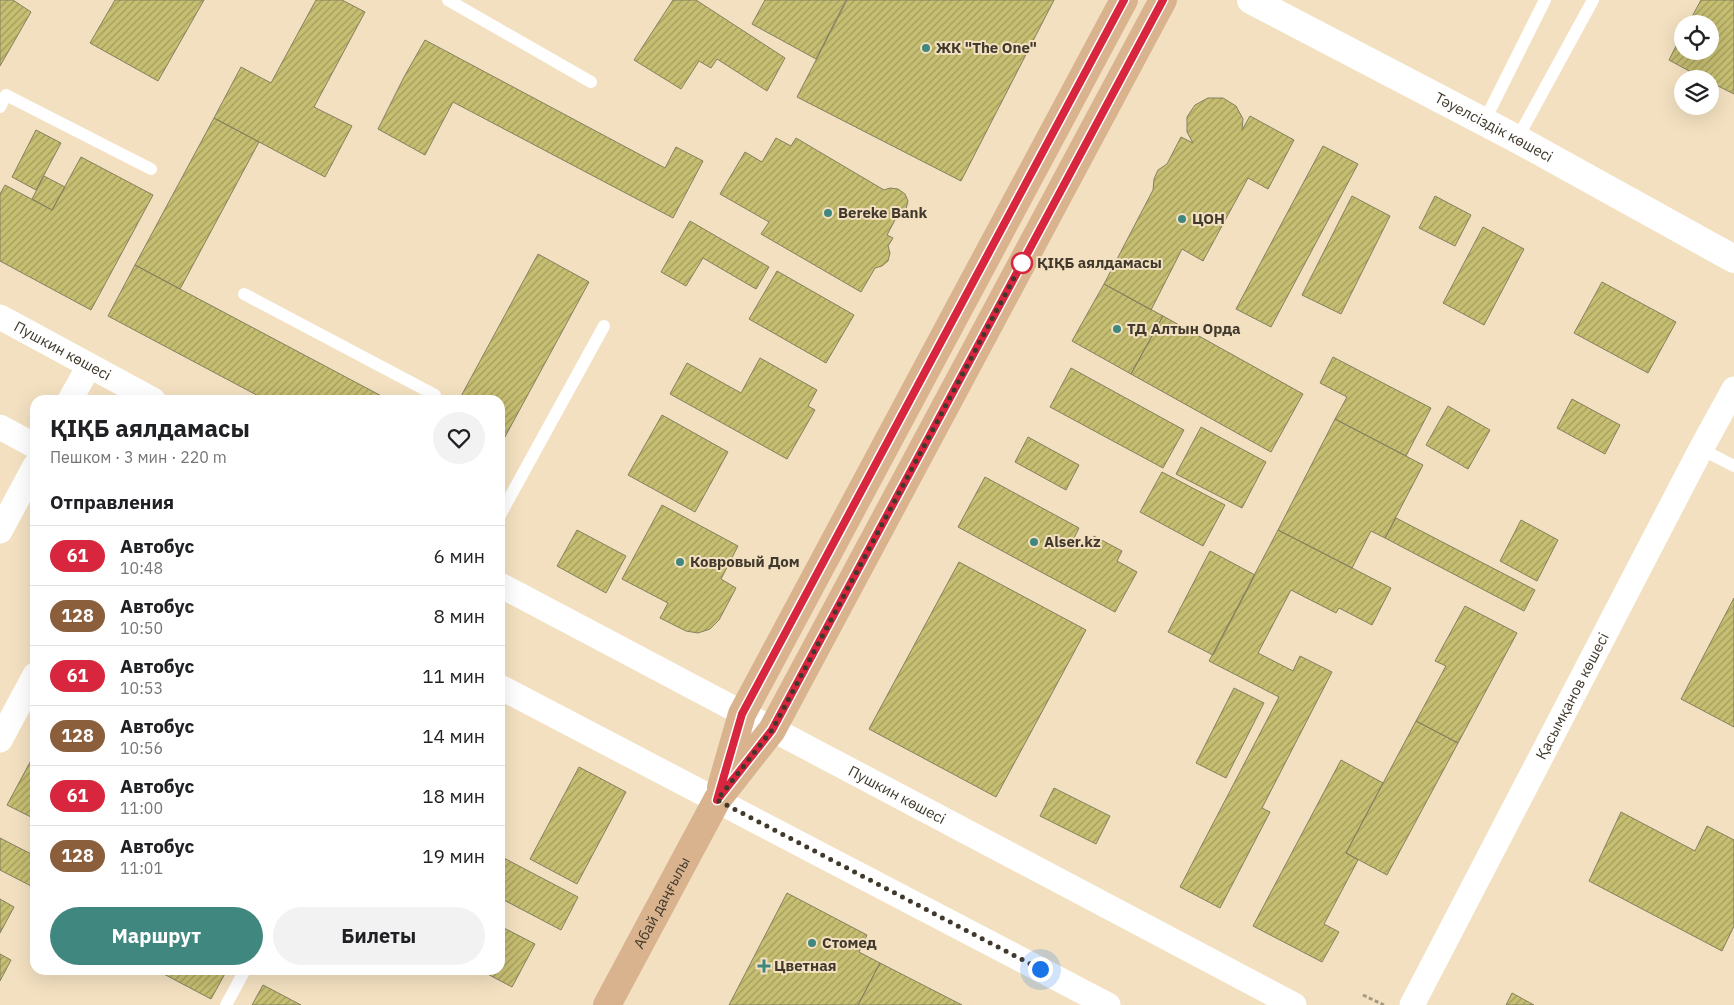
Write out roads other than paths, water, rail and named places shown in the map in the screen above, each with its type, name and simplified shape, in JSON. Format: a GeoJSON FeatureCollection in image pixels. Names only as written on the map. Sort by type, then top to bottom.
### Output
{"type":"FeatureCollection","features":[{"type":"Feature","properties":{"kind":"main road","name":"Абай даңғылы"},"geometry":{"type":"LineString","coordinates":[[717,800],[742,714],[1124,0]]}},
{"type":"Feature","properties":{"kind":"main road","name":"Абай даңғылы"},"geometry":{"type":"LineString","coordinates":[[607,1005],[717,800],[772,730],[1163,0]]}},
{"type":"Feature","properties":{"kind":"main road","name":"Тәуелсіздік көшесі"},"geometry":{"type":"LineString","coordinates":[[1251,0],[1484,122],[1734,259]]}},
{"type":"Feature","properties":{"kind":"street","name":"Пушкин көшесі"},"geometry":{"type":"LineString","coordinates":[[0,317],[143,395]]}},
{"type":"Feature","properties":{"kind":"street"},"geometry":{"type":"LineString","coordinates":[[73,395],[89,366]]}},
{"type":"Feature","properties":{"kind":"street","name":"Қасымқанов көшесі"},"geometry":{"type":"LineString","coordinates":[[1412,1005],[1734,389]]}},
{"type":"Feature","properties":{"kind":"street"},"geometry":{"type":"LineString","coordinates":[[0,427],[30,443]]}},
{"type":"Feature","properties":{"kind":"street"},"geometry":{"type":"LineString","coordinates":[[0,531],[30,475]]}},
{"type":"Feature","properties":{"kind":"street","name":"Пушкин көшесі"},"geometry":{"type":"LineString","coordinates":[[505,588],[1294,1005]]}},
{"type":"Feature","properties":{"kind":"street"},"geometry":{"type":"LineString","coordinates":[[0,740],[30,684]]}},
{"type":"Feature","properties":{"kind":"street"},"geometry":{"type":"LineString","coordinates":[[505,690],[1108,1005]]}},
{"type":"Feature","properties":{"kind":"lane"},"geometry":{"type":"LineString","coordinates":[[448,0],[591,82]]}},
{"type":"Feature","properties":{"kind":"lane"},"geometry":{"type":"LineString","coordinates":[[1484,122],[1545,0]]}},
{"type":"Feature","properties":{"kind":"lane"},"geometry":{"type":"LineString","coordinates":[[1517,140],[1593,0]]}},
{"type":"Feature","properties":{"kind":"lane"},"geometry":{"type":"LineString","coordinates":[[0,107],[6,95],[151,169]]}},
{"type":"Feature","properties":{"kind":"lane"},"geometry":{"type":"LineString","coordinates":[[244,294],[435,395]]}},
{"type":"Feature","properties":{"kind":"lane"},"geometry":{"type":"LineString","coordinates":[[505,506],[604,326]]}},
{"type":"Feature","properties":{"kind":"lane"},"geometry":{"type":"LineString","coordinates":[[1701,449],[1734,466]]}},
{"type":"Feature","properties":{"kind":"lane"},"geometry":{"type":"LineString","coordinates":[[226,1005],[242,975]]}},
{"type":"Feature","properties":{"kind":"place","name":"ЖК \"The One\""},"geometry":{"type":"Point","coordinates":[926,48]}},
{"type":"Feature","properties":{"kind":"place","name":"Bereke Bank"},"geometry":{"type":"Point","coordinates":[828,213]}},
{"type":"Feature","properties":{"kind":"place","name":"ЦОН"},"geometry":{"type":"Point","coordinates":[1182,219]}},
{"type":"Feature","properties":{"kind":"place","name":"ҚІҚБ аялдамасы"},"geometry":{"type":"Point","coordinates":[1022,263]}},
{"type":"Feature","properties":{"kind":"place","name":"ТД Алтын Орда"},"geometry":{"type":"Point","coordinates":[1117,329]}},
{"type":"Feature","properties":{"kind":"place","name":"Alser.kz"},"geometry":{"type":"Point","coordinates":[1034,542]}},
{"type":"Feature","properties":{"kind":"place","name":"Ковровый Дом"},"geometry":{"type":"Point","coordinates":[680,562]}},
{"type":"Feature","properties":{"kind":"place","name":"Стомед"},"geometry":{"type":"Point","coordinates":[812,943]}},
{"type":"Feature","properties":{"kind":"place","name":"Цветная"},"geometry":{"type":"Point","coordinates":[764,966]}}]}
